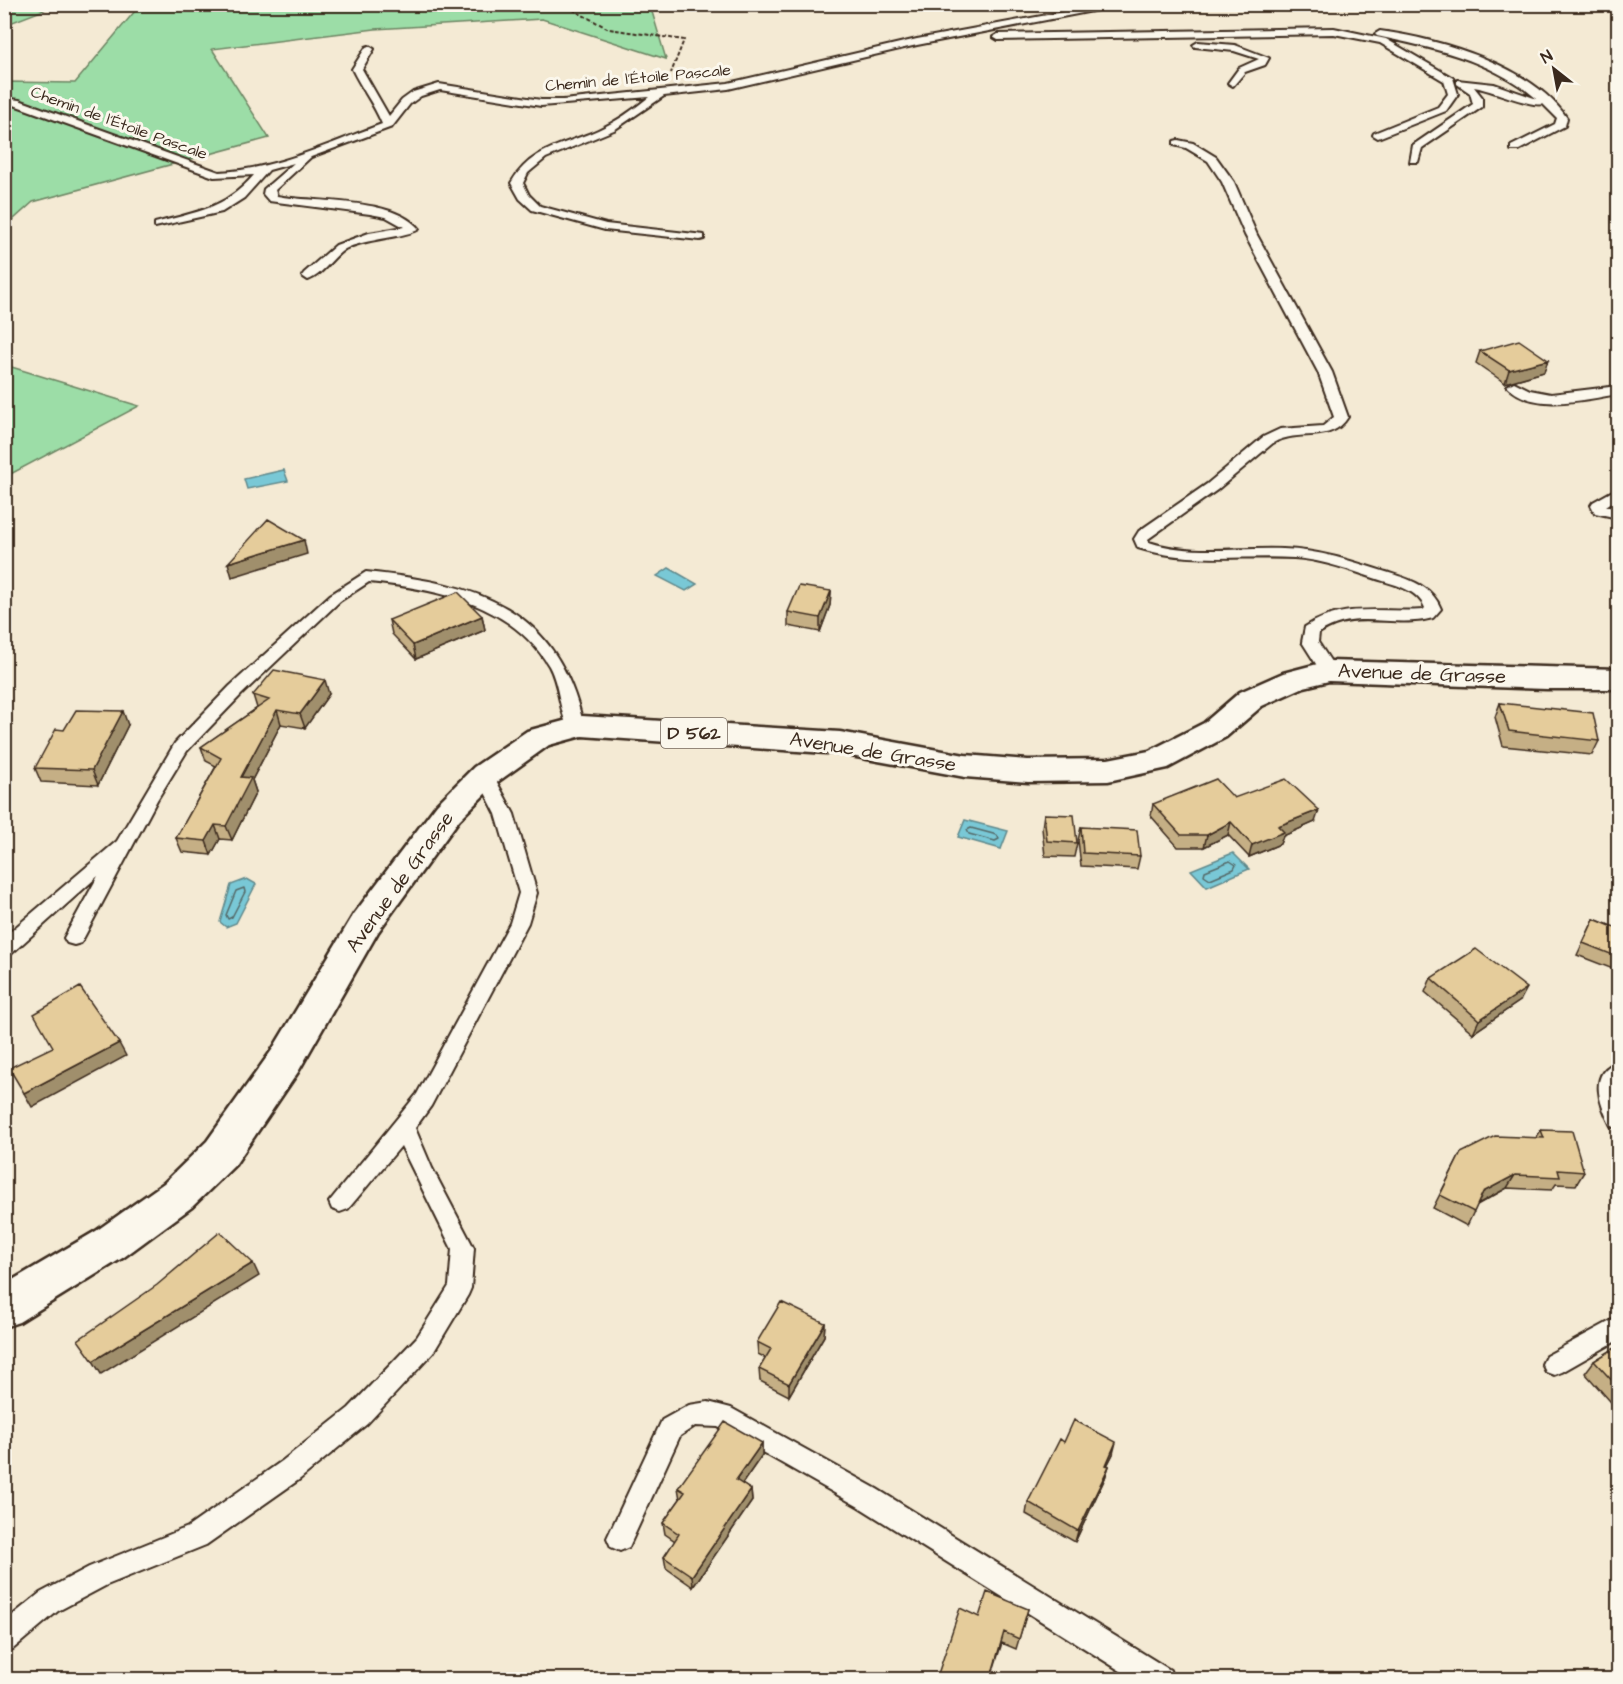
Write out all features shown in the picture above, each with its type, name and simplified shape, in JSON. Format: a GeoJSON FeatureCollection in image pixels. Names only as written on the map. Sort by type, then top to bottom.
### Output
{"type":"FeatureCollection","features":[{"type":"Feature","properties":{"kind":"main road","name":"Avenue de Grasse"},"geometry":{"type":"LineString","coordinates":[[4,1308],[110,1244],[178,1195],[221,1153],[285,1061],[366,923],[448,812],[485,775],[538,738],[576,727],[840,743],[965,766],[1028,771],[1108,770],[1157,760],[1215,730],[1251,699],[1294,680],[1329,671],[1384,670],[1547,679],[1618,679]]}},
{"type":"Feature","properties":{"kind":"lane"},"geometry":{"type":"LineString","coordinates":[[1083,4],[1094,10]]}},
{"type":"Feature","properties":{"kind":"lane","name":"Chemin de l'Étoile Pascale"},"geometry":{"type":"LineString","coordinates":[[4,101],[15,102],[218,175],[244,174],[265,169],[388,125],[406,102],[417,94],[439,87],[552,103],[728,86],[917,42],[1125,4]]}},
{"type":"Feature","properties":{"kind":"lane"},"geometry":{"type":"LineString","coordinates":[[954,37],[1107,37],[1334,31],[1384,34],[1437,45],[1513,77],[1552,107],[1562,118],[1560,126],[1515,148]]}},
{"type":"Feature","properties":{"kind":"lane"},"geometry":{"type":"LineString","coordinates":[[1334,31],[1383,41],[1449,80],[1494,87],[1552,107]]}},
{"type":"Feature","properties":{"kind":"lane"},"geometry":{"type":"LineString","coordinates":[[1107,37],[1235,48],[1264,58],[1262,63],[1242,70],[1233,83]]}},
{"type":"Feature","properties":{"kind":"lane"},"geometry":{"type":"LineString","coordinates":[[369,49],[357,69],[358,76],[377,100],[388,125]]}},
{"type":"Feature","properties":{"kind":"lane"},"geometry":{"type":"LineString","coordinates":[[1378,135],[1442,109],[1453,94],[1449,80]]}},
{"type":"Feature","properties":{"kind":"lane"},"geometry":{"type":"LineString","coordinates":[[1414,160],[1417,147],[1478,105],[1478,96],[1461,82]]}},
{"type":"Feature","properties":{"kind":"lane"},"geometry":{"type":"LineString","coordinates":[[663,92],[604,131],[559,147],[541,157],[522,170],[517,183],[524,197],[536,208],[605,227],[700,237]]}},
{"type":"Feature","properties":{"kind":"lane"},"geometry":{"type":"LineString","coordinates":[[1178,143],[1189,145],[1212,159],[1228,182],[1251,235],[1325,372],[1340,408],[1341,417],[1336,425],[1326,430],[1280,434],[1268,440],[1212,487],[1144,534],[1141,539],[1143,545],[1161,550],[1268,552],[1318,556],[1396,580],[1424,594],[1432,603],[1433,609],[1427,615],[1414,617],[1347,614],[1320,623],[1311,631],[1310,642],[1329,671]]}},
{"type":"Feature","properties":{"kind":"lane"},"geometry":{"type":"LineString","coordinates":[[307,154],[306,160],[270,189],[269,194],[273,199],[381,213],[404,219],[413,228],[373,235],[348,244],[324,260],[308,276]]}},
{"type":"Feature","properties":{"kind":"lane"},"geometry":{"type":"LineString","coordinates":[[159,225],[222,210],[235,202],[265,169]]}},
{"type":"Feature","properties":{"kind":"lane"},"geometry":{"type":"LineString","coordinates":[[1514,386],[1534,397],[1548,398],[1618,390]]}},
{"type":"Feature","properties":{"kind":"lane"},"geometry":{"type":"LineString","coordinates":[[1618,492],[1598,505],[1600,510],[1618,514]]}},
{"type":"Feature","properties":{"kind":"lane"},"geometry":{"type":"LineString","coordinates":[[74,938],[125,842],[181,747],[236,690],[335,598],[366,577],[441,586],[475,596],[509,618],[553,659],[567,689],[576,727]]}},
{"type":"Feature","properties":{"kind":"lane"},"geometry":{"type":"LineString","coordinates":[[340,1202],[424,1100],[519,922],[528,893],[505,814],[485,775]]}},
{"type":"Feature","properties":{"kind":"lane"},"geometry":{"type":"LineString","coordinates":[[4,949],[125,842]]}},
{"type":"Feature","properties":{"kind":"lane"},"geometry":{"type":"LineString","coordinates":[[1618,1070],[1613,1073],[1607,1084],[1610,1102],[1618,1120]]}},
{"type":"Feature","properties":{"kind":"lane"},"geometry":{"type":"LineString","coordinates":[[4,1640],[49,1602],[99,1576],[197,1536],[291,1470],[358,1416],[425,1345],[460,1288],[463,1248],[422,1171],[404,1127]]}},
{"type":"Feature","properties":{"kind":"lane"},"geometry":{"type":"LineString","coordinates":[[1554,1364],[1618,1328]]}},
{"type":"Feature","properties":{"kind":"lane"},"geometry":{"type":"LineString","coordinates":[[620,1538],[671,1428],[685,1416],[706,1412],[722,1416],[867,1498],[1160,1680]]}},
{"type":"Feature","properties":{"kind":"path"},"geometry":{"type":"LineString","coordinates":[[562,4],[609,29],[684,40],[663,92]]}},
{"type":"Feature","properties":{"kind":"green space"},"geometry":{"type":"Polygon","coordinates":[[[5,4],[34,5],[44,10],[5,25],[5,4]]]}},
{"type":"Feature","properties":{"kind":"green space"},"geometry":{"type":"Polygon","coordinates":[[[140,5],[650,5],[666,59],[542,19],[375,29],[212,49],[269,138],[33,202],[5,227],[5,82],[75,83],[140,5]]]}},
{"type":"Feature","properties":{"kind":"green space"},"geometry":{"type":"Polygon","coordinates":[[[5,365],[139,406],[5,477],[5,365]]]}},
{"type":"Feature","properties":{"kind":"water"},"geometry":{"type":"Polygon","coordinates":[[[284,470],[288,481],[247,489],[244,479],[284,470]]]}},
{"type":"Feature","properties":{"kind":"water"},"geometry":{"type":"Polygon","coordinates":[[[669,568],[697,584],[686,591],[657,576],[669,568]]]}},
{"type":"Feature","properties":{"kind":"water"},"geometry":{"type":"Polygon","coordinates":[[[965,820],[1008,831],[1001,849],[958,837],[965,820]]]}},
{"type":"Feature","properties":{"kind":"water"},"geometry":{"type":"Polygon","coordinates":[[[1233,853],[1249,869],[1207,887],[1191,870],[1233,853]]]}},
{"type":"Feature","properties":{"kind":"water"},"geometry":{"type":"Polygon","coordinates":[[[247,879],[256,884],[236,923],[226,927],[220,922],[231,885],[247,879]]]}},
{"type":"Feature","properties":{"kind":"building"},"geometry":{"type":"Polygon","coordinates":[[[1519,340],[1548,360],[1509,370],[1480,351],[1519,340]]]}},
{"type":"Feature","properties":{"kind":"building"},"geometry":{"type":"Polygon","coordinates":[[[268,519],[304,540],[228,563],[268,519]]]}},
{"type":"Feature","properties":{"kind":"building"},"geometry":{"type":"Polygon","coordinates":[[[799,586],[831,591],[820,618],[788,612],[799,586]]]}},
{"type":"Feature","properties":{"kind":"building"},"geometry":{"type":"Polygon","coordinates":[[[458,592],[482,616],[413,645],[389,620],[458,592]]]}},
{"type":"Feature","properties":{"kind":"building"},"geometry":{"type":"Polygon","coordinates":[[[274,670],[325,680],[300,714],[277,710],[241,777],[251,778],[226,826],[215,825],[206,841],[176,838],[221,758],[201,747],[269,700],[253,695],[274,670]]]}},
{"type":"Feature","properties":{"kind":"building"},"geometry":{"type":"Polygon","coordinates":[[[1500,703],[1593,713],[1599,741],[1509,731],[1500,703]]]}},
{"type":"Feature","properties":{"kind":"building"},"geometry":{"type":"Polygon","coordinates":[[[76,710],[123,711],[92,770],[35,768],[56,729],[64,730],[76,710]]]}},
{"type":"Feature","properties":{"kind":"building"},"geometry":{"type":"Polygon","coordinates":[[[1216,779],[1234,798],[1286,779],[1319,810],[1278,826],[1284,832],[1252,845],[1231,822],[1207,835],[1181,835],[1153,804],[1216,779]]]}},
{"type":"Feature","properties":{"kind":"building"},"geometry":{"type":"Polygon","coordinates":[[[1044,814],[1074,815],[1077,843],[1047,841],[1044,814]]]}},
{"type":"Feature","properties":{"kind":"building"},"geometry":{"type":"Polygon","coordinates":[[[1081,827],[1137,830],[1140,856],[1083,853],[1081,827]]]}},
{"type":"Feature","properties":{"kind":"building"},"geometry":{"type":"Polygon","coordinates":[[[1594,919],[1618,929],[1618,957],[1583,943],[1594,919]]]}},
{"type":"Feature","properties":{"kind":"building"},"geometry":{"type":"Polygon","coordinates":[[[1476,949],[1527,988],[1479,1020],[1431,978],[1476,949]]]}},
{"type":"Feature","properties":{"kind":"building"},"geometry":{"type":"Polygon","coordinates":[[[80,987],[119,1043],[24,1093],[9,1068],[53,1047],[34,1014],[80,987]]]}},
{"type":"Feature","properties":{"kind":"building"},"geometry":{"type":"Polygon","coordinates":[[[1541,1130],[1572,1131],[1584,1172],[1558,1170],[1560,1177],[1515,1175],[1483,1192],[1474,1212],[1440,1195],[1461,1153],[1495,1136],[1544,1138],[1541,1130]]]}},
{"type":"Feature","properties":{"kind":"building"},"geometry":{"type":"Polygon","coordinates":[[[220,1232],[253,1263],[93,1361],[78,1340],[157,1285],[220,1232]]]}},
{"type":"Feature","properties":{"kind":"building"},"geometry":{"type":"Polygon","coordinates":[[[781,1302],[825,1323],[789,1384],[759,1369],[771,1349],[757,1342],[781,1302]]]}},
{"type":"Feature","properties":{"kind":"building"},"geometry":{"type":"Polygon","coordinates":[[[1618,1346],[1618,1387],[1594,1361],[1618,1346]]]}},
{"type":"Feature","properties":{"kind":"building"},"geometry":{"type":"Polygon","coordinates":[[[1074,1420],[1116,1442],[1106,1465],[1109,1466],[1078,1531],[1028,1502],[1060,1439],[1064,1442],[1074,1420]]]}},
{"type":"Feature","properties":{"kind":"building"},"geometry":{"type":"Polygon","coordinates":[[[725,1422],[762,1443],[736,1480],[751,1490],[692,1576],[664,1557],[679,1534],[663,1523],[685,1492],[678,1488],[725,1422]]]}},
{"type":"Feature","properties":{"kind":"building"},"geometry":{"type":"Polygon","coordinates":[[[987,1592],[1028,1609],[1019,1639],[1004,1632],[990,1680],[936,1680],[960,1608],[979,1617],[987,1592]]]}}]}
